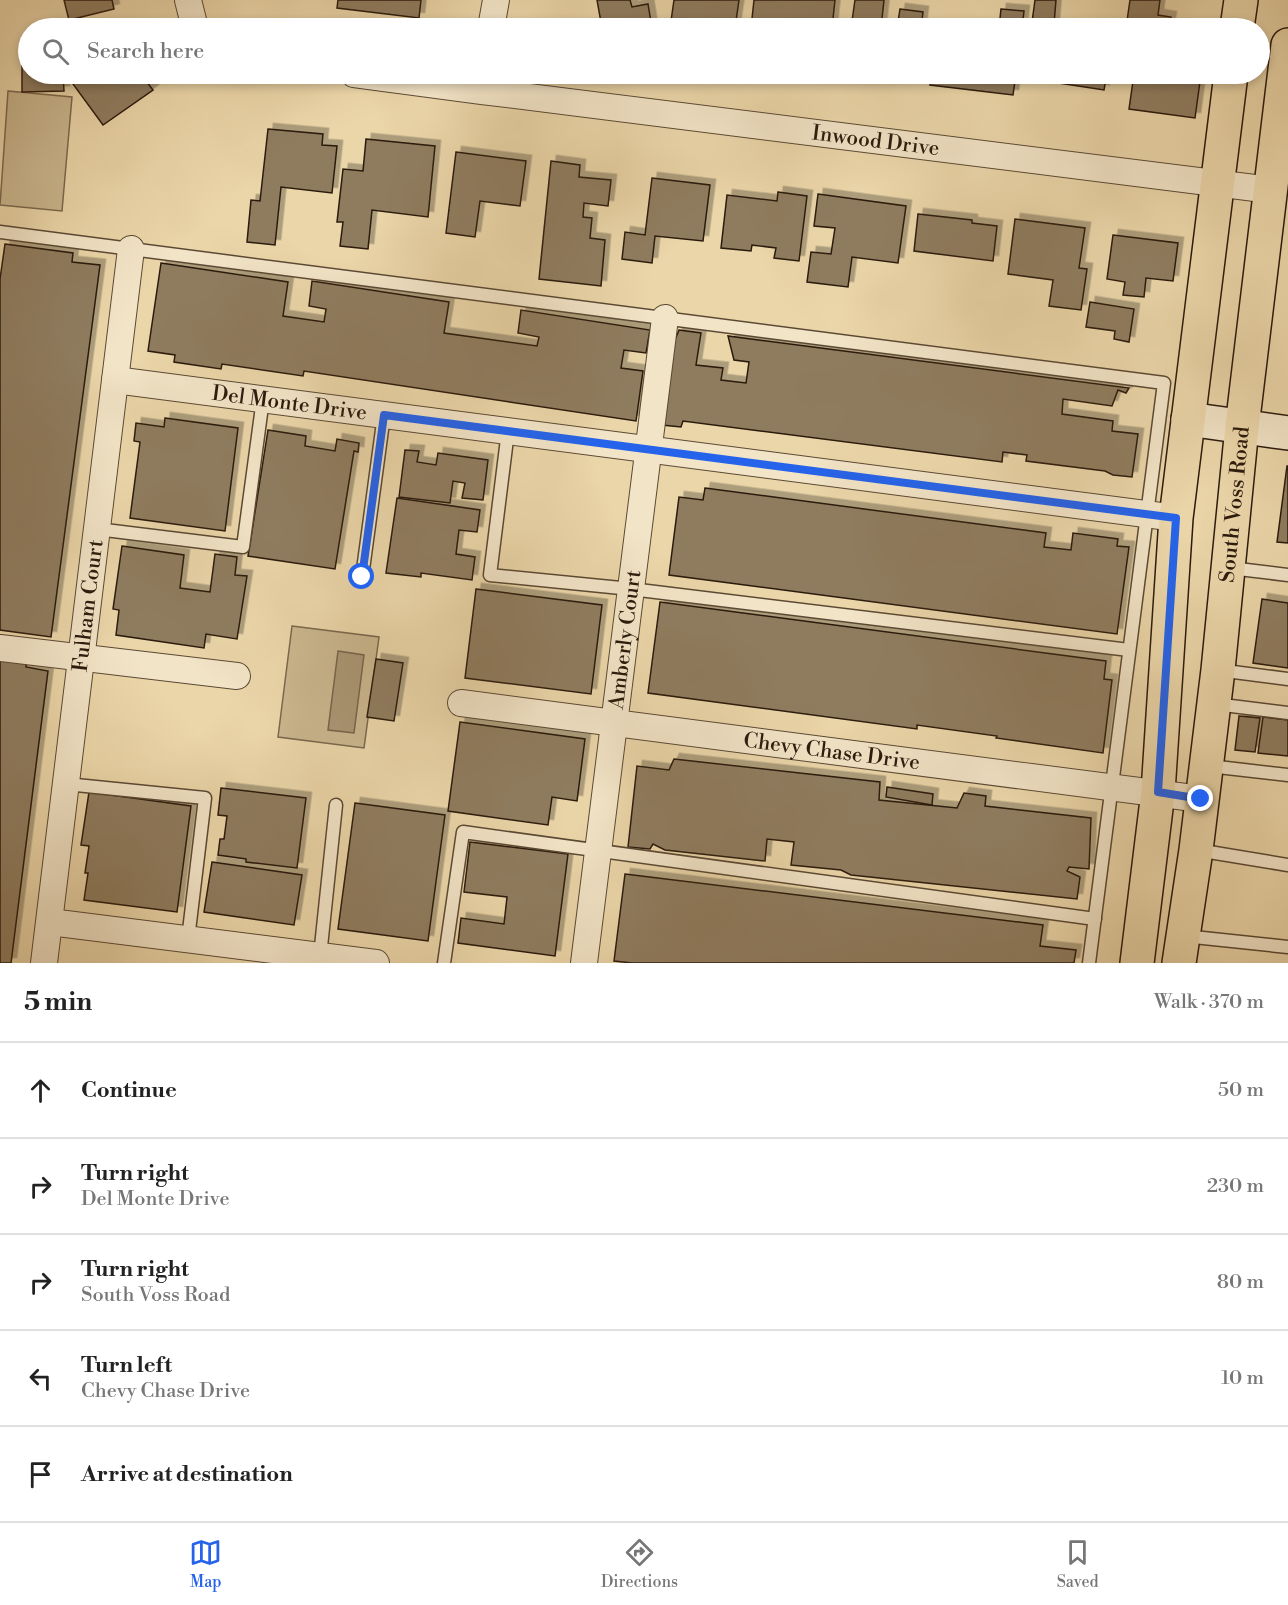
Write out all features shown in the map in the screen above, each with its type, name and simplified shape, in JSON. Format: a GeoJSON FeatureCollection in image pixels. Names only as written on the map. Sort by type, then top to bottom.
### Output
{"type":"FeatureCollection","features":[{"type":"Feature","properties":{"kind":"main road"},"geometry":{"type":"LineString","coordinates":[[1238,18],[1241,0]]}},
{"type":"Feature","properties":{"kind":"main road","name":"South Voss Road"},"geometry":{"type":"LineString","coordinates":[[1181,949],[1196,850],[1218,670],[1242,427],[1271,190],[1280,56]]}},
{"type":"Feature","properties":{"kind":"main road"},"geometry":{"type":"LineString","coordinates":[[1137,963],[1158,792],[1162,516],[1188,419],[1230,84]]}},
{"type":"Feature","properties":{"kind":"street"},"geometry":{"type":"LineString","coordinates":[[188,0],[192,18]]}},
{"type":"Feature","properties":{"kind":"street"},"geometry":{"type":"LineString","coordinates":[[493,18],[496,0]]}},
{"type":"Feature","properties":{"kind":"street","name":"Inwood Drive"},"geometry":{"type":"LineString","coordinates":[[497,84],[1271,190]]}},
{"type":"Feature","properties":{"kind":"street","name":"Fulham Court"},"geometry":{"type":"LineString","coordinates":[[45,963],[131,249]]}},
{"type":"Feature","properties":{"kind":"street","name":"Amberly Court"},"geometry":{"type":"LineString","coordinates":[[584,963],[665,318]]}},
{"type":"Feature","properties":{"kind":"street","name":"Del Monte Drive"},"geometry":{"type":"LineString","coordinates":[[115,380],[1162,516]]}},
{"type":"Feature","properties":{"kind":"street"},"geometry":{"type":"LineString","coordinates":[[1188,419],[1288,433]]}},
{"type":"Feature","properties":{"kind":"street"},"geometry":{"type":"LineString","coordinates":[[0,648],[237,676]]}},
{"type":"Feature","properties":{"kind":"street","name":"Chevy Chase Drive"},"geometry":{"type":"LineString","coordinates":[[461,703],[1201,799]]}},
{"type":"Feature","properties":{"kind":"street"},"geometry":{"type":"LineString","coordinates":[[50,922],[376,963]]}},
{"type":"Feature","properties":{"kind":"lane"},"geometry":{"type":"LineString","coordinates":[[0,232],[1164,382],[1162,516],[1129,650],[1089,963]]}},
{"type":"Feature","properties":{"kind":"lane"},"geometry":{"type":"LineString","coordinates":[[97,529],[243,548],[263,399]]}},
{"type":"Feature","properties":{"kind":"lane"},"geometry":{"type":"LineString","coordinates":[[362,577],[384,415]]}},
{"type":"Feature","properties":{"kind":"lane"},"geometry":{"type":"LineString","coordinates":[[508,431],[490,575],[631,589],[1129,650]]}},
{"type":"Feature","properties":{"kind":"lane"},"geometry":{"type":"LineString","coordinates":[[1228,568],[1288,575]]}},
{"type":"Feature","properties":{"kind":"lane"},"geometry":{"type":"LineString","coordinates":[[1218,670],[1288,679]]}},
{"type":"Feature","properties":{"kind":"lane"},"geometry":{"type":"LineString","coordinates":[[1214,704],[1288,713]]}},
{"type":"Feature","properties":{"kind":"lane"},"geometry":{"type":"LineString","coordinates":[[1205,766],[1288,776]]}},
{"type":"Feature","properties":{"kind":"lane"},"geometry":{"type":"LineString","coordinates":[[66,784],[205,798],[188,939]]}},
{"type":"Feature","properties":{"kind":"lane"},"geometry":{"type":"LineString","coordinates":[[320,956],[336,805]]}},
{"type":"Feature","properties":{"kind":"lane"},"geometry":{"type":"LineString","coordinates":[[444,963],[463,832],[1095,919]]}},
{"type":"Feature","properties":{"kind":"lane"},"geometry":{"type":"LineString","coordinates":[[1196,850],[1288,865]]}},
{"type":"Feature","properties":{"kind":"lane"},"geometry":{"type":"LineString","coordinates":[[1181,949],[1288,947]]}},
{"type":"Feature","properties":{"kind":"shaded area"},"geometry":{"type":"Polygon","coordinates":[[[8,91],[72,97],[62,211],[0,205],[8,91]]]}},
{"type":"Feature","properties":{"kind":"shaded area"},"geometry":{"type":"Polygon","coordinates":[[[292,626],[379,637],[364,748],[278,737],[292,626]]]}},
{"type":"Feature","properties":{"kind":"shaded area"},"geometry":{"type":"Polygon","coordinates":[[[338,651],[364,655],[354,733],[328,730],[338,651]]]}},
{"type":"Feature","properties":{"kind":"building"},"geometry":{"type":"Polygon","coordinates":[[[64,0],[112,0],[114,9],[68,18],[64,0]]]}},
{"type":"Feature","properties":{"kind":"building"},"geometry":{"type":"Polygon","coordinates":[[[338,0],[421,0],[419,18],[337,8],[338,0]]]}},
{"type":"Feature","properties":{"kind":"building"},"geometry":{"type":"Polygon","coordinates":[[[597,0],[630,0],[632,7],[648,4],[650,18],[600,18],[597,0]]]}},
{"type":"Feature","properties":{"kind":"building"},"geometry":{"type":"Polygon","coordinates":[[[674,0],[739,0],[736,18],[671,18],[674,0]]]}},
{"type":"Feature","properties":{"kind":"building"},"geometry":{"type":"Polygon","coordinates":[[[754,0],[835,0],[833,18],[752,18],[754,0]]]}},
{"type":"Feature","properties":{"kind":"building"},"geometry":{"type":"Polygon","coordinates":[[[855,0],[884,0],[882,18],[852,18],[855,0]]]}},
{"type":"Feature","properties":{"kind":"building"},"geometry":{"type":"Polygon","coordinates":[[[1035,0],[1056,0],[1054,18],[1033,18],[1035,0]]]}},
{"type":"Feature","properties":{"kind":"building"},"geometry":{"type":"Polygon","coordinates":[[[1130,0],[1160,0],[1158,15],[1171,17],[1171,18],[1127,18],[1130,0]]]}},
{"type":"Feature","properties":{"kind":"building"},"geometry":{"type":"Polygon","coordinates":[[[900,9],[923,12],[922,18],[899,18],[900,9]]]}},
{"type":"Feature","properties":{"kind":"building"},"geometry":{"type":"Polygon","coordinates":[[[1001,9],[1024,11],[1023,18],[1000,18],[1001,9]]]}},
{"type":"Feature","properties":{"kind":"building"},"geometry":{"type":"Polygon","coordinates":[[[22,84],[64,84],[64,91],[22,92],[22,84]]]}},
{"type":"Feature","properties":{"kind":"building"},"geometry":{"type":"Polygon","coordinates":[[[73,84],[148,84],[153,90],[103,125],[73,84]]]}},
{"type":"Feature","properties":{"kind":"building"},"geometry":{"type":"Polygon","coordinates":[[[930,84],[1015,84],[1013,95],[930,84]]]}},
{"type":"Feature","properties":{"kind":"building"},"geometry":{"type":"Polygon","coordinates":[[[1065,84],[1105,84],[1104,90],[1065,84]]]}},
{"type":"Feature","properties":{"kind":"building"},"geometry":{"type":"Polygon","coordinates":[[[1133,84],[1200,84],[1195,118],[1129,109],[1133,84]]]}},
{"type":"Feature","properties":{"kind":"building"},"geometry":{"type":"Polygon","coordinates":[[[268,129],[323,134],[322,145],[337,146],[332,193],[281,187],[275,245],[247,242],[251,200],[260,201],[268,129]]]}},
{"type":"Feature","properties":{"kind":"building"},"geometry":{"type":"Polygon","coordinates":[[[366,139],[435,146],[428,217],[372,210],[368,249],[340,246],[343,222],[337,222],[343,169],[363,171],[366,139]]]}},
{"type":"Feature","properties":{"kind":"building"},"geometry":{"type":"Polygon","coordinates":[[[456,152],[526,161],[520,206],[480,201],[475,237],[446,233],[456,152]]]}},
{"type":"Feature","properties":{"kind":"building"},"geometry":{"type":"Polygon","coordinates":[[[551,161],[580,165],[579,177],[611,180],[608,206],[584,203],[583,217],[592,218],[590,238],[605,240],[601,286],[539,279],[551,161]]]}},
{"type":"Feature","properties":{"kind":"building"},"geometry":{"type":"Polygon","coordinates":[[[652,178],[710,185],[703,241],[655,236],[652,263],[622,259],[625,232],[645,235],[652,178]]]}},
{"type":"Feature","properties":{"kind":"building"},"geometry":{"type":"Polygon","coordinates":[[[778,192],[807,196],[799,261],[774,258],[776,248],[752,245],[751,251],[721,248],[727,195],[777,201],[778,192]]]}},
{"type":"Feature","properties":{"kind":"building"},"geometry":{"type":"Polygon","coordinates":[[[818,194],[906,206],[898,263],[852,257],[848,287],[807,282],[811,252],[831,254],[835,228],[814,226],[818,194]]]}},
{"type":"Feature","properties":{"kind":"building"},"geometry":{"type":"Polygon","coordinates":[[[918,214],[972,220],[972,223],[997,226],[993,261],[914,251],[918,214]]]}},
{"type":"Feature","properties":{"kind":"building"},"geometry":{"type":"Polygon","coordinates":[[[1015,219],[1085,228],[1079,268],[1087,269],[1081,310],[1049,306],[1053,280],[1008,274],[1015,219]]]}},
{"type":"Feature","properties":{"kind":"building"},"geometry":{"type":"Polygon","coordinates":[[[1113,235],[1178,243],[1173,281],[1146,278],[1144,297],[1123,295],[1125,282],[1107,279],[1113,235]]]}},
{"type":"Feature","properties":{"kind":"building"},"geometry":{"type":"Polygon","coordinates":[[[5,244],[73,253],[72,262],[100,265],[51,637],[0,630],[0,279],[5,244]]]}},
{"type":"Feature","properties":{"kind":"building"},"geometry":{"type":"Polygon","coordinates":[[[161,263],[288,282],[283,316],[324,322],[326,309],[309,306],[312,281],[449,302],[444,333],[537,346],[539,337],[518,333],[521,310],[650,330],[646,353],[624,350],[621,368],[643,371],[636,421],[304,371],[303,376],[222,364],[221,369],[174,362],[175,355],[148,351],[161,263]]]}},
{"type":"Feature","properties":{"kind":"building"},"geometry":{"type":"Polygon","coordinates":[[[1090,302],[1134,309],[1129,342],[1114,339],[1115,331],[1086,327],[1090,302]]]}},
{"type":"Feature","properties":{"kind":"building"},"geometry":{"type":"Polygon","coordinates":[[[679,330],[701,333],[696,365],[723,368],[721,380],[746,383],[749,362],[734,360],[728,336],[1129,388],[1126,393],[1118,390],[1112,406],[1063,399],[1062,414],[1113,421],[1112,431],[1138,434],[1132,477],[1113,475],[1105,471],[1026,461],[1027,455],[1003,452],[1002,462],[683,421],[681,427],[662,425],[672,347],[679,330]]]}},
{"type":"Feature","properties":{"kind":"building"},"geometry":{"type":"Polygon","coordinates":[[[165,418],[238,428],[225,531],[130,518],[140,442],[134,441],[136,423],[164,427],[165,418]]]}},
{"type":"Feature","properties":{"kind":"building"},"geometry":{"type":"Polygon","coordinates":[[[268,430],[306,436],[305,446],[335,451],[337,439],[359,443],[358,452],[354,451],[335,569],[248,556],[268,430]]]}},
{"type":"Feature","properties":{"kind":"building"},"geometry":{"type":"Polygon","coordinates":[[[405,450],[419,451],[417,462],[436,465],[438,453],[488,460],[483,500],[462,498],[465,483],[453,481],[450,503],[399,497],[405,450]]]}},
{"type":"Feature","properties":{"kind":"building"},"geometry":{"type":"Polygon","coordinates":[[[1288,466],[1288,543],[1277,542],[1288,466]]]}},
{"type":"Feature","properties":{"kind":"building"},"geometry":{"type":"Polygon","coordinates":[[[705,488],[1046,533],[1044,547],[1071,550],[1073,533],[1118,539],[1117,546],[1129,547],[1117,634],[669,575],[679,497],[703,500],[705,488]]]}},
{"type":"Feature","properties":{"kind":"building"},"geometry":{"type":"Polygon","coordinates":[[[397,498],[480,510],[477,532],[459,530],[456,554],[475,557],[472,580],[421,573],[421,577],[386,573],[397,498]]]}},
{"type":"Feature","properties":{"kind":"building"},"geometry":{"type":"Polygon","coordinates":[[[122,546],[184,555],[180,588],[210,592],[215,554],[237,557],[235,575],[247,576],[237,639],[206,634],[204,648],[116,635],[119,610],[113,609],[122,546]]]}},
{"type":"Feature","properties":{"kind":"building"},"geometry":{"type":"Polygon","coordinates":[[[476,589],[602,605],[591,694],[465,678],[476,589]]]}},
{"type":"Feature","properties":{"kind":"building"},"geometry":{"type":"Polygon","coordinates":[[[1262,599],[1288,603],[1288,668],[1253,663],[1262,599]]]}},
{"type":"Feature","properties":{"kind":"building"},"geometry":{"type":"Polygon","coordinates":[[[660,602],[1106,661],[1104,679],[1112,680],[1103,753],[917,725],[917,729],[648,693],[660,602]]]}},
{"type":"Feature","properties":{"kind":"building"},"geometry":{"type":"Polygon","coordinates":[[[0,656],[27,659],[26,667],[48,671],[11,963],[0,963],[0,656]]]}},
{"type":"Feature","properties":{"kind":"building"},"geometry":{"type":"Polygon","coordinates":[[[376,659],[403,663],[394,721],[367,717],[376,659]]]}},
{"type":"Feature","properties":{"kind":"building"},"geometry":{"type":"Polygon","coordinates":[[[1239,716],[1260,718],[1255,752],[1235,750],[1239,716]]]}},
{"type":"Feature","properties":{"kind":"building"},"geometry":{"type":"Polygon","coordinates":[[[1263,717],[1288,720],[1288,756],[1258,753],[1263,717]]]}},
{"type":"Feature","properties":{"kind":"building"},"geometry":{"type":"Polygon","coordinates":[[[460,722],[585,739],[577,801],[552,797],[548,825],[448,811],[460,722]]]}},
{"type":"Feature","properties":{"kind":"building"},"geometry":{"type":"Polygon","coordinates":[[[674,759],[880,782],[879,800],[957,808],[964,793],[986,796],[985,806],[1091,818],[1089,869],[1069,867],[1067,871],[1080,877],[1077,899],[851,875],[841,870],[791,865],[794,842],[767,839],[765,861],[665,850],[653,844],[650,849],[628,847],[637,766],[669,770],[674,759]]]}},
{"type":"Feature","properties":{"kind":"building"},"geometry":{"type":"Polygon","coordinates":[[[887,787],[933,794],[932,805],[886,797],[887,787]]]}},
{"type":"Feature","properties":{"kind":"building"},"geometry":{"type":"Polygon","coordinates":[[[221,788],[306,798],[297,868],[246,862],[246,859],[218,855],[220,839],[224,839],[227,816],[218,815],[221,788]]]}},
{"type":"Feature","properties":{"kind":"building"},"geometry":{"type":"Polygon","coordinates":[[[89,792],[191,806],[177,912],[84,900],[89,846],[81,845],[89,792]]]}},
{"type":"Feature","properties":{"kind":"building"},"geometry":{"type":"Polygon","coordinates":[[[355,803],[445,815],[428,941],[338,929],[355,803]]]}},
{"type":"Feature","properties":{"kind":"building"},"geometry":{"type":"Polygon","coordinates":[[[470,842],[568,854],[555,956],[458,943],[461,918],[504,924],[507,897],[464,892],[470,842]]]}},
{"type":"Feature","properties":{"kind":"building"},"geometry":{"type":"Polygon","coordinates":[[[212,862],[302,875],[294,925],[204,912],[212,862]]]}},
{"type":"Feature","properties":{"kind":"building"},"geometry":{"type":"Polygon","coordinates":[[[625,874],[1043,925],[1040,946],[1076,950],[1074,963],[632,963],[614,961],[625,874]]]}},
{"type":"Feature","properties":{"kind":"route"},"geometry":{"type":"LineString","coordinates":[[362,577],[384,415],[1176,518],[1158,792],[1201,799]]}}]}
